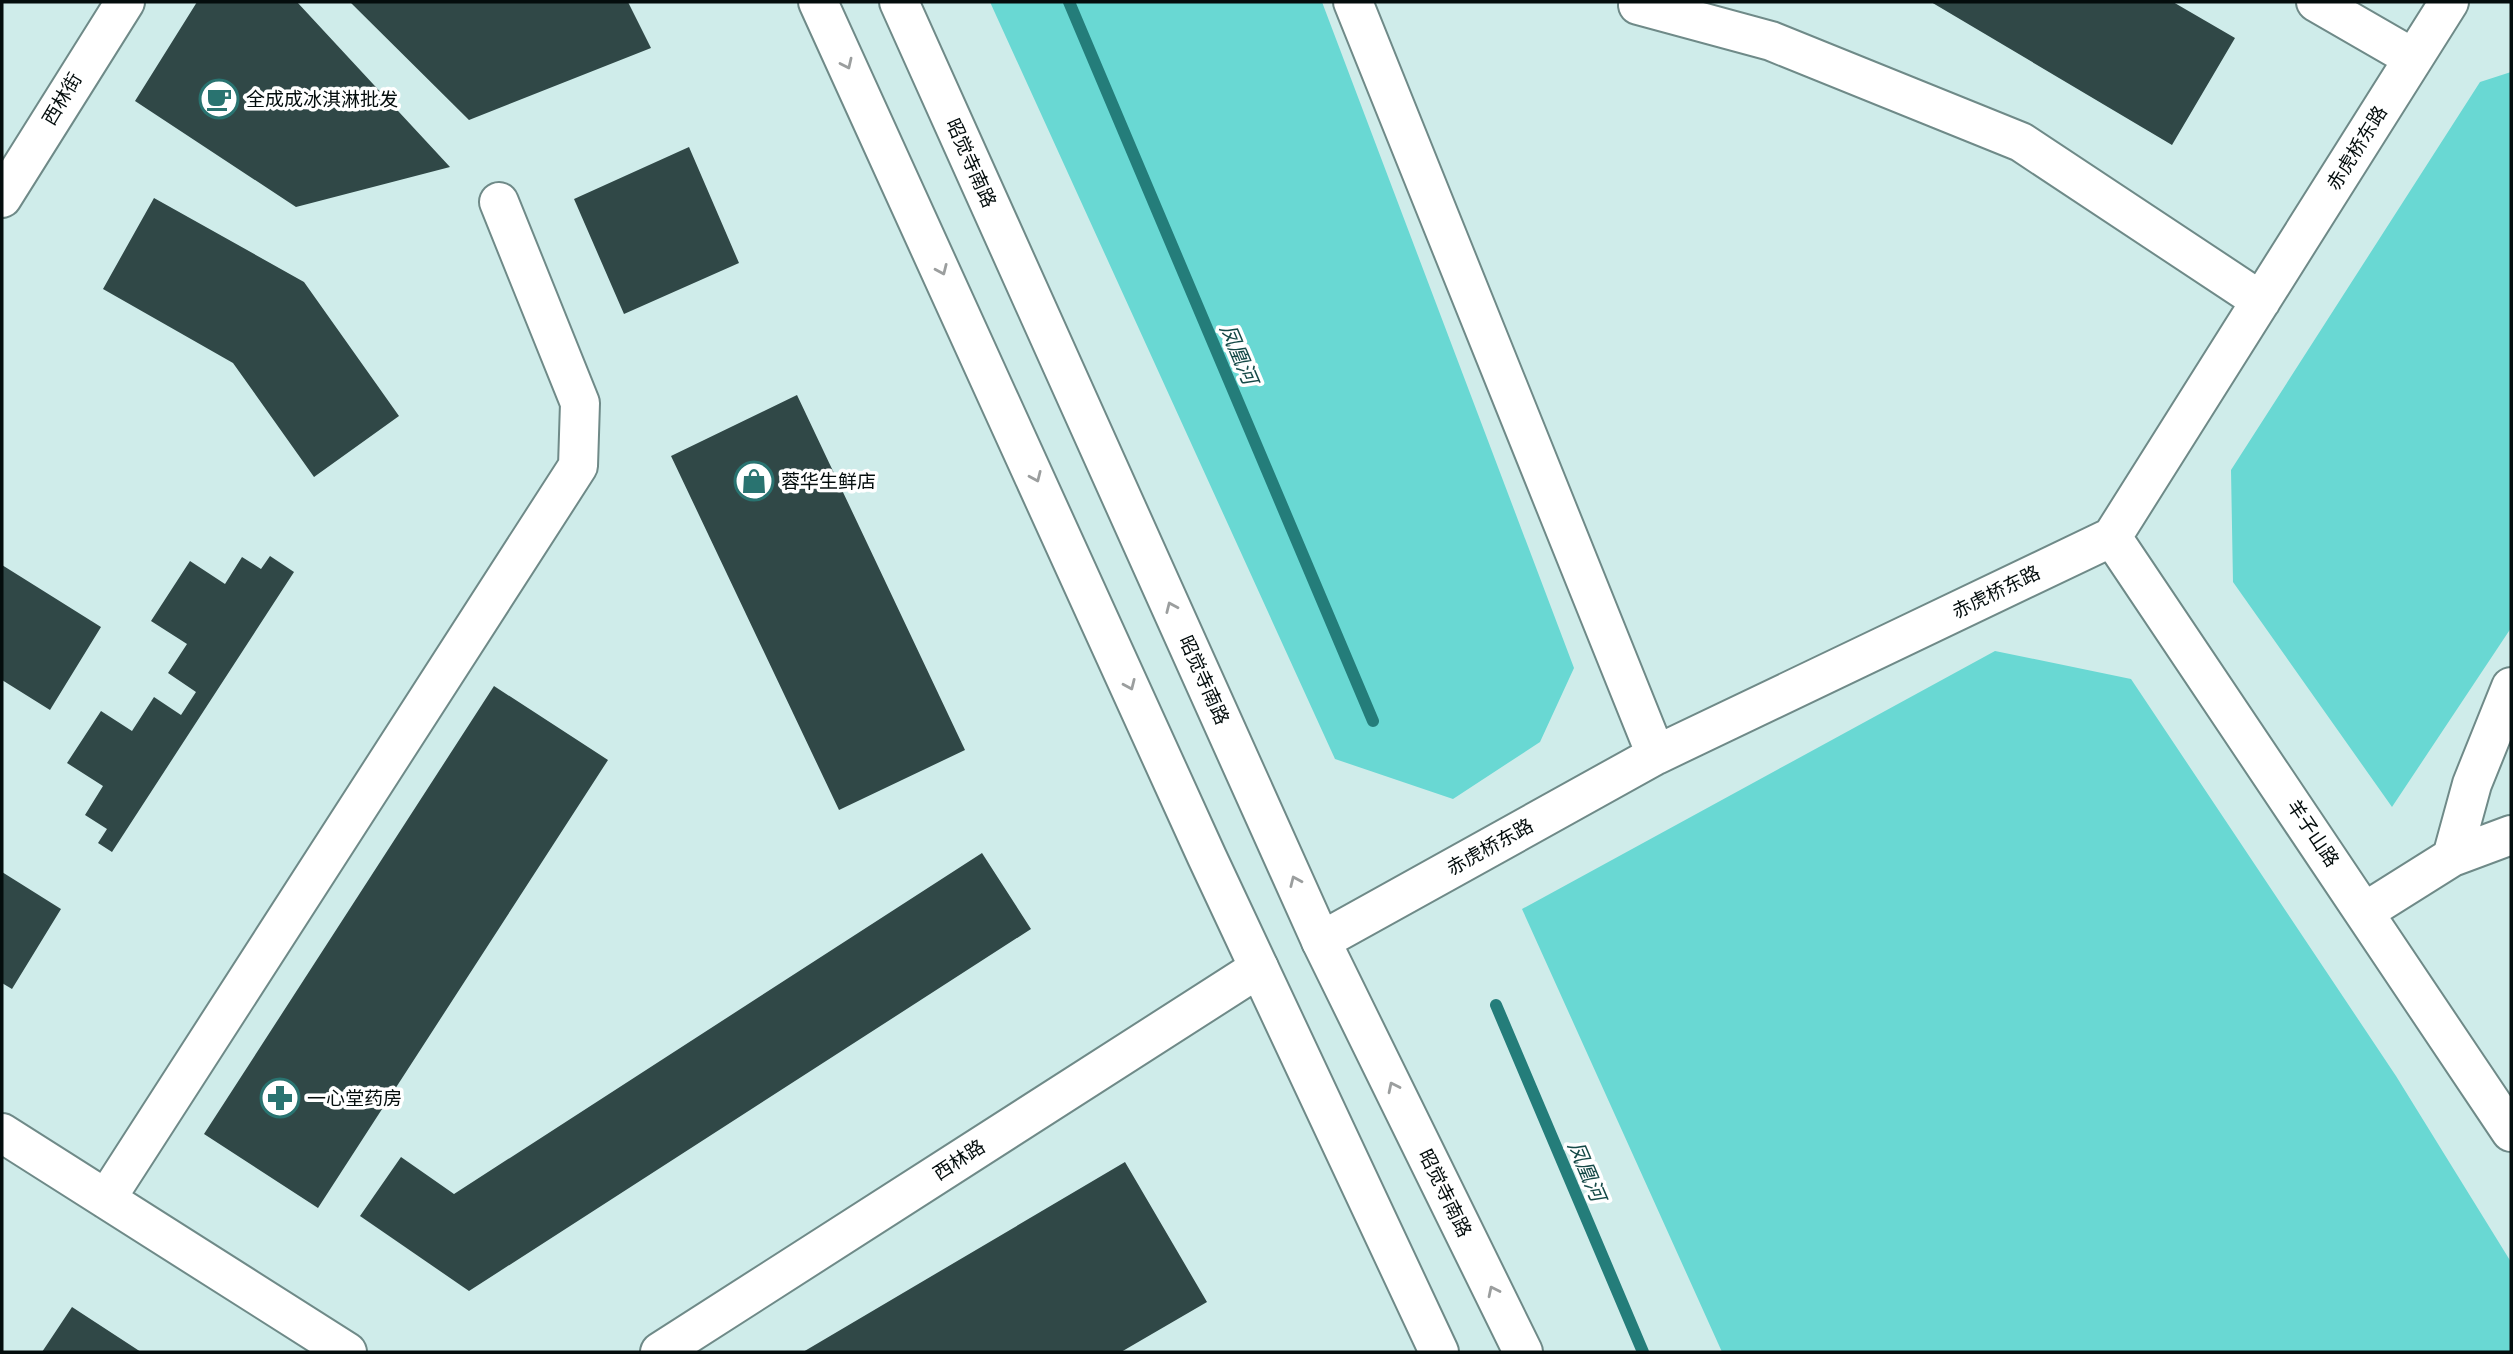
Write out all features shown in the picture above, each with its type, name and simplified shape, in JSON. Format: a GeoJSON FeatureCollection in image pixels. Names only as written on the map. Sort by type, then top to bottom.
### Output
{"type":"FeatureCollection","features":[{"type":"Feature","properties":{"kind":"street","name":"西林街"},"geometry":{"type":"LineString","coordinates":[[2,198],[125,2]]}},
{"type":"Feature","properties":{"kind":"street"},"geometry":{"type":"LineString","coordinates":[[818,2],[1259,968],[1439,1352]]}},
{"type":"Feature","properties":{"kind":"street","name":"昭觉寺南路"},"geometry":{"type":"LineString","coordinates":[[899,2],[1321,941],[1523,1352]]}},
{"type":"Feature","properties":{"kind":"street"},"geometry":{"type":"LineString","coordinates":[[1353,2],[1656,755]]}},
{"type":"Feature","properties":{"kind":"street"},"geometry":{"type":"LineString","coordinates":[[2316,2],[2413,58]]}},
{"type":"Feature","properties":{"kind":"street","name":"赤虎桥东路"},"geometry":{"type":"LineString","coordinates":[[1321,941],[1656,755],[2112,537],[2449,2]]}},
{"type":"Feature","properties":{"kind":"street"},"geometry":{"type":"LineString","coordinates":[[1638,5],[1771,41],[2021,142],[2260,301]]}},
{"type":"Feature","properties":{"kind":"street"},"geometry":{"type":"LineString","coordinates":[[106,1199],[578,466],[580,403],[499,202]]}},
{"type":"Feature","properties":{"kind":"street","name":"羊子山路"},"geometry":{"type":"LineString","coordinates":[[2112,537],[2366,911],[2511,1132]]}},
{"type":"Feature","properties":{"kind":"street"},"geometry":{"type":"LineString","coordinates":[[2452,857],[2472,784],[2511,687]]}},
{"type":"Feature","properties":{"kind":"street"},"geometry":{"type":"LineString","coordinates":[[2366,911],[2452,857],[2511,835]]}},
{"type":"Feature","properties":{"kind":"street","name":"西林路"},"geometry":{"type":"LineString","coordinates":[[660,1352],[1259,968]]}},
{"type":"Feature","properties":{"kind":"street"},"geometry":{"type":"LineString","coordinates":[[2,1133],[347,1352]]}},
{"type":"Feature","properties":{"kind":"shaded area"},"geometry":{"type":"Polygon","coordinates":[[[990,2],[1322,2],[1574,668],[1540,742],[1453,799],[1335,759],[990,2]]]}},
{"type":"Feature","properties":{"kind":"shaded area"},"geometry":{"type":"Polygon","coordinates":[[[2511,72],[2511,628],[2392,807],[2233,582],[2231,470],[2480,82],[2511,72]]]}},
{"type":"Feature","properties":{"kind":"shaded area"},"geometry":{"type":"Polygon","coordinates":[[[1995,651],[2131,679],[2396,1076],[2511,1262],[2511,1352],[1722,1352],[1522,909],[1995,651]]]}},
{"type":"Feature","properties":{"kind":"building"},"geometry":{"type":"Polygon","coordinates":[[[197,2],[297,2],[450,167],[296,207],[135,101],[197,2]]]}},
{"type":"Feature","properties":{"kind":"building"},"geometry":{"type":"Polygon","coordinates":[[[350,2],[628,2],[651,48],[469,120],[350,2]]]}},
{"type":"Feature","properties":{"kind":"building"},"geometry":{"type":"Polygon","coordinates":[[[1931,2],[2173,2],[2235,38],[2172,145],[1931,2]]]}},
{"type":"Feature","properties":{"kind":"building"},"geometry":{"type":"Polygon","coordinates":[[[689,147],[739,263],[624,314],[574,199],[689,147]]]}},
{"type":"Feature","properties":{"kind":"building"},"geometry":{"type":"Polygon","coordinates":[[[154,198],[304,282],[399,416],[314,477],[233,363],[103,289],[154,198]]]}},
{"type":"Feature","properties":{"kind":"building"},"geometry":{"type":"Polygon","coordinates":[[[797,395],[965,750],[839,810],[671,456],[797,395]]]}},
{"type":"Feature","properties":{"kind":"building"},"geometry":{"type":"Polygon","coordinates":[[[270,556],[294,572],[112,852],[98,843],[107,829],[85,815],[103,786],[67,763],[101,711],[132,731],[154,697],[181,715],[196,692],[168,673],[187,644],[151,621],[190,561],[225,584],[242,557],[261,569],[270,556]]]}},
{"type":"Feature","properties":{"kind":"building"},"geometry":{"type":"Polygon","coordinates":[[[2,565],[101,627],[50,710],[2,680],[2,565]]]}},
{"type":"Feature","properties":{"kind":"building"},"geometry":{"type":"Polygon","coordinates":[[[494,686],[608,760],[318,1208],[204,1134],[494,686]]]}},
{"type":"Feature","properties":{"kind":"building"},"geometry":{"type":"Polygon","coordinates":[[[982,853],[1031,929],[469,1291],[360,1216],[401,1157],[454,1194],[982,853]]]}},
{"type":"Feature","properties":{"kind":"building"},"geometry":{"type":"Polygon","coordinates":[[[2,872],[61,909],[12,989],[2,983],[2,872]]]}},
{"type":"Feature","properties":{"kind":"building"},"geometry":{"type":"Polygon","coordinates":[[[1125,1162],[1207,1302],[1121,1352],[803,1352],[1125,1162]]]}},
{"type":"Feature","properties":{"kind":"building"},"geometry":{"type":"Polygon","coordinates":[[[72,1307],[141,1352],[42,1352],[72,1307]]]}},
{"type":"Feature","properties":{"kind":"waterway","name":"凤凰河"},"geometry":{"type":"LineString","coordinates":[[1069,2],[1373,721]]}},
{"type":"Feature","properties":{"kind":"waterway","name":"凤凰河"},"geometry":{"type":"LineString","coordinates":[[1496,1005],[1643,1352]]}},
{"type":"Feature","properties":{"kind":"place","name":"全成成冰淇淋批发"},"geometry":{"type":"Point","coordinates":[219,99]}},
{"type":"Feature","properties":{"kind":"place","name":"蓉华生鲜店"},"geometry":{"type":"Point","coordinates":[754,481]}},
{"type":"Feature","properties":{"kind":"place","name":"一心堂药房"},"geometry":{"type":"Point","coordinates":[280,1098]}}]}
